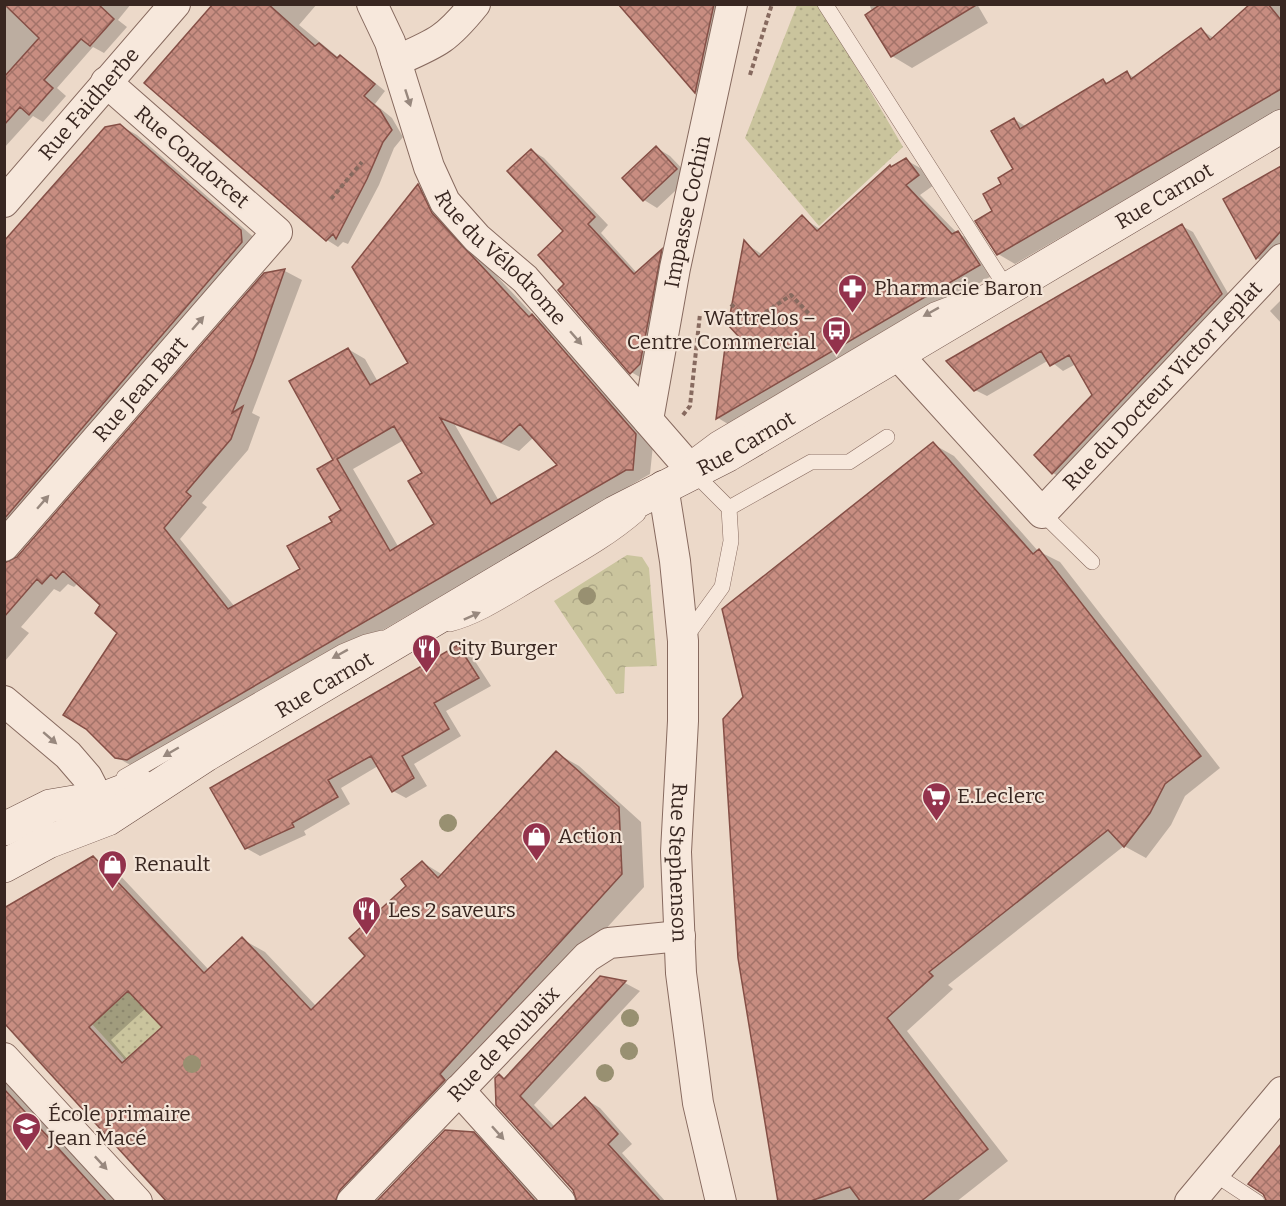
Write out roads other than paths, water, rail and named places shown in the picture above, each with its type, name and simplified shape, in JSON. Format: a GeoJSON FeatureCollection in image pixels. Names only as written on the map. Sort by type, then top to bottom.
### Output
{"type":"FeatureCollection","features":[{"type":"Feature","properties":{"kind":"main road","name":"Rue Carnot"},"geometry":{"type":"LineString","coordinates":[[4,829],[50,806],[99,800],[132,789],[206,754],[681,474],[728,455],[1006,287],[1281,126]]}},
{"type":"Feature","properties":{"kind":"main road","name":"Rue Carnot"},"geometry":{"type":"LineString","coordinates":[[4,866],[48,842],[99,800]]}},
{"type":"Feature","properties":{"kind":"street","name":"Rue Faidherbe"},"geometry":{"type":"LineString","coordinates":[[4,202],[175,4]]}},
{"type":"Feature","properties":{"kind":"street","name":"Rue du Vélodrome"},"geometry":{"type":"LineString","coordinates":[[372,4],[396,61],[429,167],[445,202],[477,238],[525,279],[648,420],[681,474]]}},
{"type":"Feature","properties":{"kind":"street"},"geometry":{"type":"LineString","coordinates":[[396,61],[440,41],[453,32],[476,4]]}},
{"type":"Feature","properties":{"kind":"street","name":"Impasse Cochin"},"geometry":{"type":"LineString","coordinates":[[648,420],[682,234],[732,4]]}},
{"type":"Feature","properties":{"kind":"street","name":"Rue Condorcet"},"geometry":{"type":"LineString","coordinates":[[106,82],[277,232]]}},
{"type":"Feature","properties":{"kind":"street","name":"Rue Jean Bart"},"geometry":{"type":"LineString","coordinates":[[4,546],[277,232]]}},
{"type":"Feature","properties":{"kind":"street","name":"Rue du Docteur Victor Leplat"},"geometry":{"type":"LineString","coordinates":[[1042,513],[1281,259]]}},
{"type":"Feature","properties":{"kind":"street"},"geometry":{"type":"LineString","coordinates":[[896,353],[1042,513]]}},
{"type":"Feature","properties":{"kind":"street","name":"Rue Stephenson"},"geometry":{"type":"LineString","coordinates":[[681,474],[675,561],[683,641],[683,721],[676,852],[681,973],[698,1103],[721,1202]]}},
{"type":"Feature","properties":{"kind":"street"},"geometry":{"type":"LineString","coordinates":[[4,700],[61,748],[99,800]]}},
{"type":"Feature","properties":{"kind":"street","name":"Rue de Roubaix"},"geometry":{"type":"LineString","coordinates":[[352,1202],[459,1089],[598,949],[609,943],[680,936]]}},
{"type":"Feature","properties":{"kind":"street"},"geometry":{"type":"LineString","coordinates":[[4,1058],[137,1202]]}},
{"type":"Feature","properties":{"kind":"street"},"geometry":{"type":"LineString","coordinates":[[459,1089],[560,1202]]}},
{"type":"Feature","properties":{"kind":"street"},"geometry":{"type":"LineString","coordinates":[[1190,1202],[1281,1093]]}},
{"type":"Feature","properties":{"kind":"lane"},"geometry":{"type":"LineString","coordinates":[[729,508],[681,474],[715,440],[939,308],[1006,287],[825,4]]}},
{"type":"Feature","properties":{"kind":"lane"},"geometry":{"type":"LineString","coordinates":[[729,508],[811,462],[849,462],[887,437]]}},
{"type":"Feature","properties":{"kind":"lane"},"geometry":{"type":"LineString","coordinates":[[683,641],[722,587],[731,541],[729,508]]}},
{"type":"Feature","properties":{"kind":"lane"},"geometry":{"type":"LineString","coordinates":[[1042,513],[1092,562]]}},
{"type":"Feature","properties":{"kind":"lane"},"geometry":{"type":"LineString","coordinates":[[4,879],[126,777],[354,646],[415,632]]}},
{"type":"Feature","properties":{"kind":"lane"},"geometry":{"type":"LineString","coordinates":[[4,814],[42,795],[99,800]]}},
{"type":"Feature","properties":{"kind":"lane"},"geometry":{"type":"LineString","coordinates":[[1213,1173],[1257,1202]]}},
{"type":"Feature","properties":{"kind":"place","name":"Pharmacie Baron"},"geometry":{"type":"Point","coordinates":[853,314]}},
{"type":"Feature","properties":{"kind":"place","name":"Wattrelos – Centre Commercial"},"geometry":{"type":"Point","coordinates":[837,356]}},
{"type":"Feature","properties":{"kind":"place","name":"City Burger"},"geometry":{"type":"Point","coordinates":[427,674]}},
{"type":"Feature","properties":{"kind":"place","name":"E.Leclerc"},"geometry":{"type":"Point","coordinates":[936,822]}},
{"type":"Feature","properties":{"kind":"place","name":"Action"},"geometry":{"type":"Point","coordinates":[537,862]}},
{"type":"Feature","properties":{"kind":"place","name":"Renault"},"geometry":{"type":"Point","coordinates":[113,890]}},
{"type":"Feature","properties":{"kind":"place","name":"Les 2 saveurs"},"geometry":{"type":"Point","coordinates":[367,936]}},
{"type":"Feature","properties":{"kind":"place","name":"École primaire Jean Macé"},"geometry":{"type":"Point","coordinates":[27,1152]}}]}
